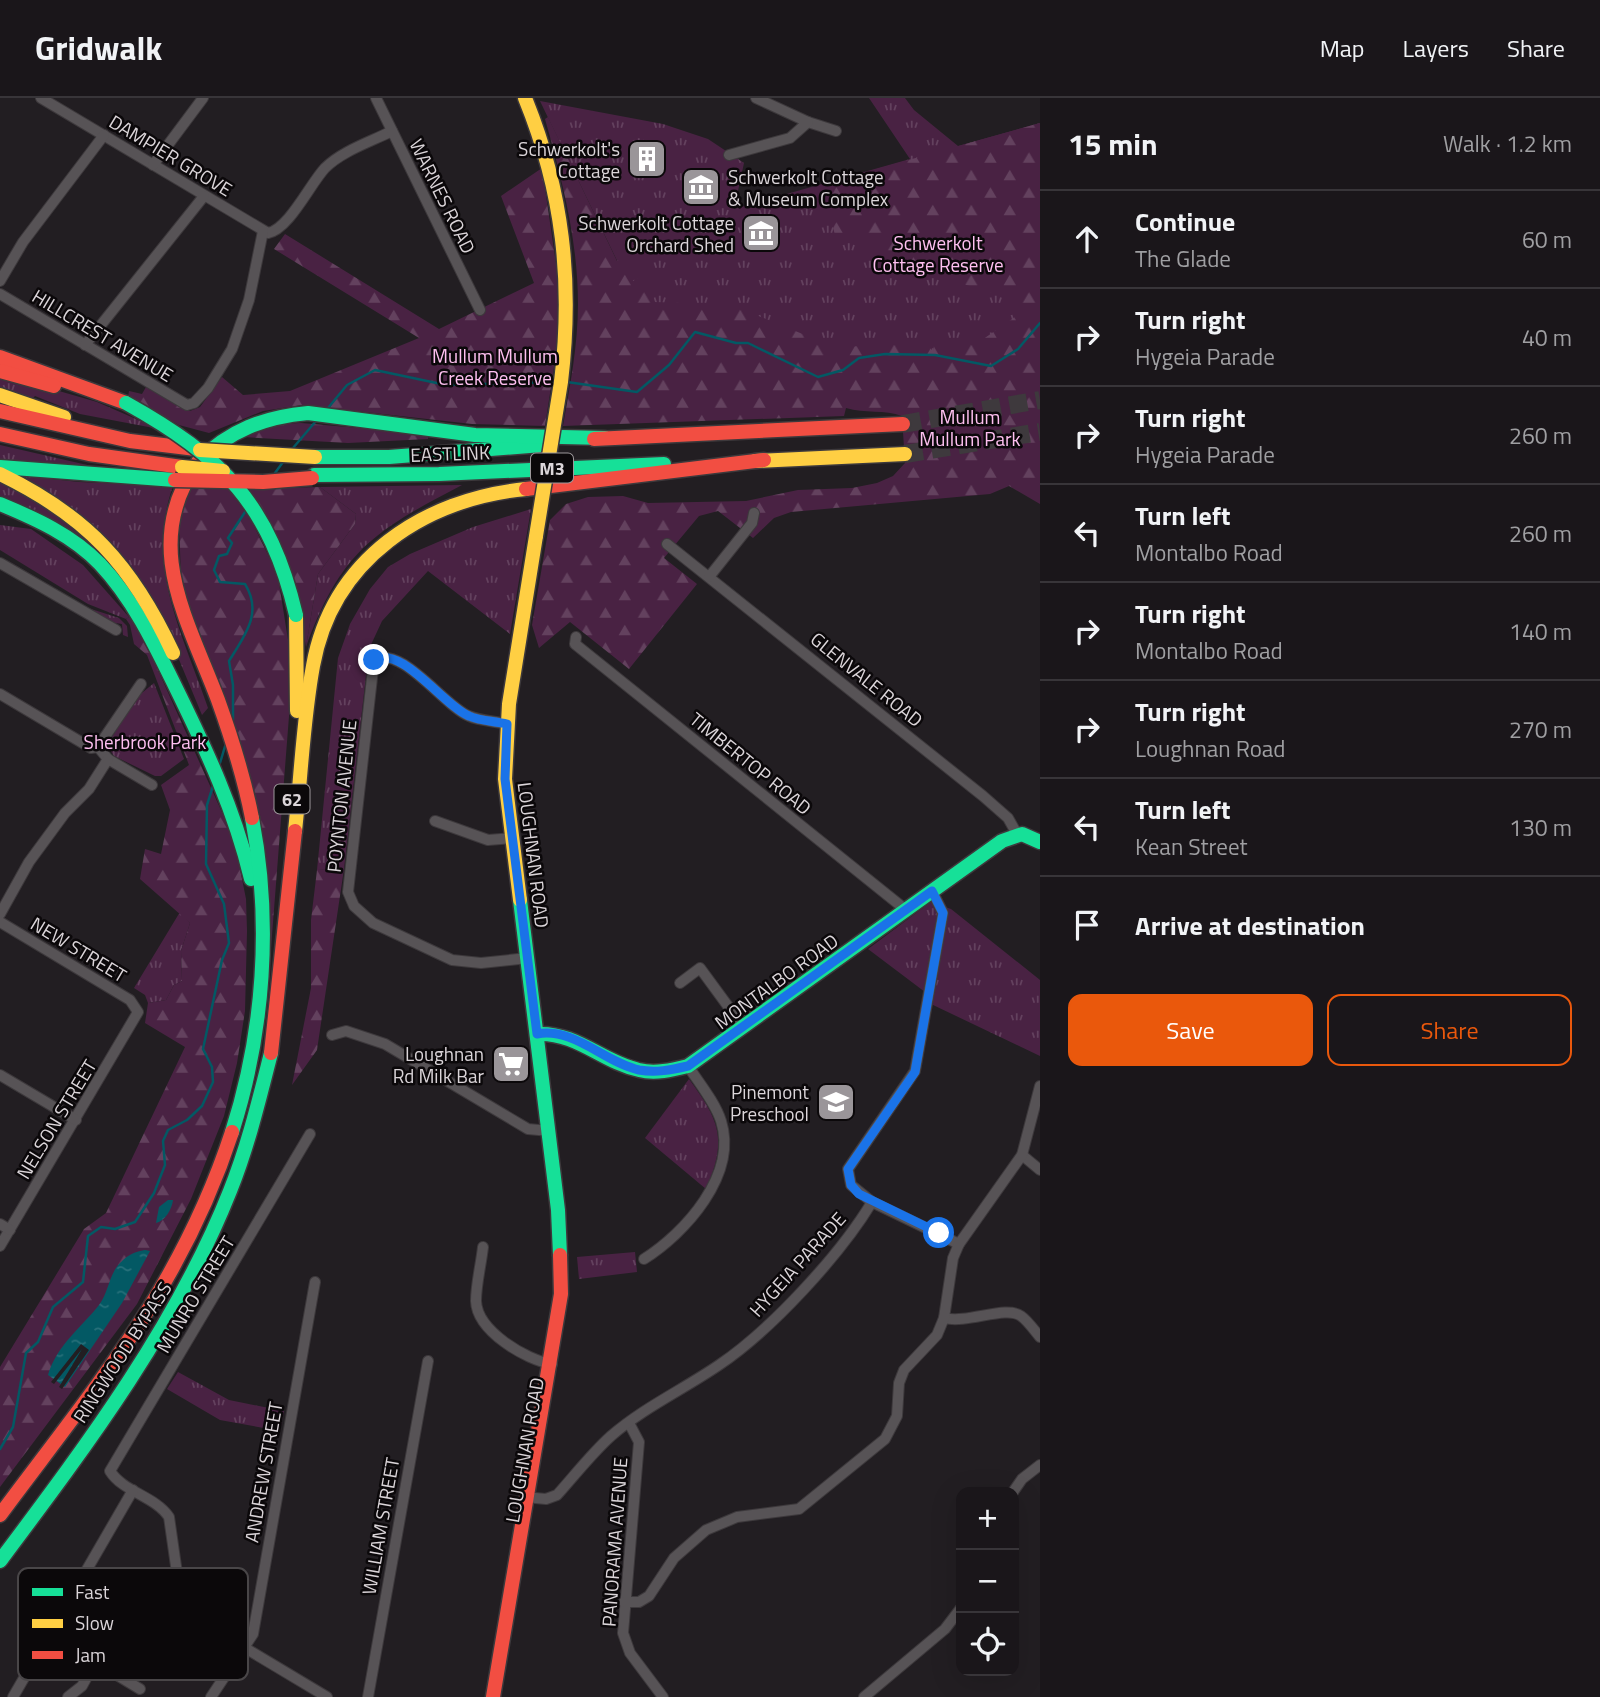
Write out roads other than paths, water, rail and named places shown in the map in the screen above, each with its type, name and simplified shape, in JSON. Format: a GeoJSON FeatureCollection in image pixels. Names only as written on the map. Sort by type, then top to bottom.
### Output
{"type":"FeatureCollection","features":[{"type":"Feature","properties":{"kind":"main road","name":"LOUGHNAN ROAD"},"geometry":{"type":"LineString","coordinates":[[493,1697],[552,1364],[561,1294],[558,1210],[550,1130],[505,779],[507,724],[567,331],[568,282],[561,218],[552,171],[525,98]]}},
{"type":"Feature","properties":{"kind":"main road"},"geometry":{"type":"LineString","coordinates":[[0,357],[56,375],[126,403]]}},
{"type":"Feature","properties":{"kind":"main road","name":"62"},"geometry":{"type":"LineString","coordinates":[[0,371],[126,403],[181,432],[242,491],[260,515],[285,568],[296,615],[297,712],[280,984]]}},
{"type":"Feature","properties":{"kind":"main road"},"geometry":{"type":"LineString","coordinates":[[0,395],[130,441]]}},
{"type":"Feature","properties":{"kind":"main road","name":"EASTLINK"},"geometry":{"type":"LineString","coordinates":[[0,411],[130,441],[196,449],[328,457],[509,449],[605,438],[903,424]]}},
{"type":"Feature","properties":{"kind":"main road"},"geometry":{"type":"LineString","coordinates":[[250,1064],[258,1022],[263,926],[258,855],[245,784],[171,569],[169,547],[173,509],[190,473],[210,449],[240,428],[289,413],[475,435],[605,438]]}},
{"type":"Feature","properties":{"kind":"main road","name":"EASTLINK"},"geometry":{"type":"LineString","coordinates":[[0,434],[89,454],[182,467],[313,476],[439,474],[905,454]]}},
{"type":"Feature","properties":{"kind":"main road"},"geometry":{"type":"LineString","coordinates":[[280,984],[313,665],[325,624],[335,603],[365,561],[383,543],[424,515],[473,497],[764,460]]}},
{"type":"Feature","properties":{"kind":"main road"},"geometry":{"type":"LineString","coordinates":[[1,469],[73,514],[127,567],[162,628],[201,736],[234,816],[250,876],[257,926],[257,981],[250,1064]]}},
{"type":"Feature","properties":{"kind":"main road"},"geometry":{"type":"LineString","coordinates":[[1,469],[175,480],[262,482],[313,476]]}},
{"type":"Feature","properties":{"kind":"main road"},"geometry":{"type":"LineString","coordinates":[[0,504],[33,517],[67,536],[111,575],[149,629],[201,736]]}},
{"type":"Feature","properties":{"kind":"main road"},"geometry":{"type":"LineString","coordinates":[[1017,834],[1027,835],[1040,842]]}},
{"type":"Feature","properties":{"kind":"main road","name":"MONTALBO ROAD"},"geometry":{"type":"LineString","coordinates":[[537,1034],[557,1032],[636,1069],[661,1072],[688,1066],[1002,841],[1017,834]]}},
{"type":"Feature","properties":{"kind":"main road","name":"RINGWOOD BYPASS"},"geometry":{"type":"LineString","coordinates":[[0,1561],[145,1360],[202,1258],[237,1178],[261,1103],[272,1048],[280,984]]}},
{"type":"Feature","properties":{"kind":"main road","name":"RINGWOOD BYPASS"},"geometry":{"type":"LineString","coordinates":[[0,1515],[113,1366],[161,1293],[211,1195],[236,1125],[250,1064]]}},
{"type":"Feature","properties":{"kind":"main road","name":"LOUGHNAN ROAD"},"geometry":{"type":"LineString","coordinates":[[501,1697],[567,1301],[567,1257],[558,1210]]}},
{"type":"Feature","properties":{"kind":"street","name":"DAMPIER GROVE"},"geometry":{"type":"LineString","coordinates":[[41,98],[262,231]]}},
{"type":"Feature","properties":{"kind":"street"},"geometry":{"type":"LineString","coordinates":[[153,165],[203,98]]}},
{"type":"Feature","properties":{"kind":"street","name":"WARNES ROAD"},"geometry":{"type":"LineString","coordinates":[[376,98],[480,310]]}},
{"type":"Feature","properties":{"kind":"street"},"geometry":{"type":"LineString","coordinates":[[756,98],[808,122],[836,131]]}},
{"type":"Feature","properties":{"kind":"street"},"geometry":{"type":"LineString","coordinates":[[729,155],[790,138],[808,122]]}},
{"type":"Feature","properties":{"kind":"street"},"geometry":{"type":"LineString","coordinates":[[262,231],[274,232],[283,225],[330,164],[392,131]]}},
{"type":"Feature","properties":{"kind":"street"},"geometry":{"type":"LineString","coordinates":[[0,281],[23,242],[104,135]]}},
{"type":"Feature","properties":{"kind":"street"},"geometry":{"type":"LineString","coordinates":[[85,345],[204,196]]}},
{"type":"Feature","properties":{"kind":"street","name":"HILLCREST AVENUE"},"geometry":{"type":"LineString","coordinates":[[0,294],[187,405],[194,403],[208,388],[232,349],[249,300],[262,231]]}},
{"type":"Feature","properties":{"kind":"street"},"geometry":{"type":"LineString","coordinates":[[709,577],[752,523],[754,513]]}},
{"type":"Feature","properties":{"kind":"street","name":"GLENVALE ROAD"},"geometry":{"type":"LineString","coordinates":[[667,544],[983,796],[1008,818],[1017,834]]}},
{"type":"Feature","properties":{"kind":"street"},"geometry":{"type":"LineString","coordinates":[[0,563],[117,630]]}},
{"type":"Feature","properties":{"kind":"street","name":"TIMBERTOP ROAD"},"geometry":{"type":"LineString","coordinates":[[573,642],[906,910]]}},
{"type":"Feature","properties":{"kind":"street","name":"POYNTON AVENUE"},"geometry":{"type":"LineString","coordinates":[[507,724],[468,716],[397,660],[377,657],[371,667],[348,892],[354,906],[373,923],[452,960],[481,963],[528,958]]}},
{"type":"Feature","properties":{"kind":"street"},"geometry":{"type":"LineString","coordinates":[[0,694],[91,748],[97,747],[141,684]]}},
{"type":"Feature","properties":{"kind":"street"},"geometry":{"type":"LineString","coordinates":[[97,747],[108,759],[152,785]]}},
{"type":"Feature","properties":{"kind":"street"},"geometry":{"type":"LineString","coordinates":[[0,914],[29,862],[65,813],[89,789],[108,759]]}},
{"type":"Feature","properties":{"kind":"street"},"geometry":{"type":"LineString","coordinates":[[435,821],[488,840],[513,838]]}},
{"type":"Feature","properties":{"kind":"street","name":"HYGEIA PARADE"},"geometry":{"type":"LineString","coordinates":[[535,1498],[546,1499],[557,1495],[603,1443],[722,1363],[753,1337],[806,1286],[860,1221],[872,1202],[851,1185],[848,1169],[915,1072],[943,913],[932,891]]}},
{"type":"Feature","properties":{"kind":"street","name":"NEW STREET"},"geometry":{"type":"LineString","coordinates":[[0,922],[130,1000],[138,1009]]}},
{"type":"Feature","properties":{"kind":"street"},"geometry":{"type":"LineString","coordinates":[[680,983],[700,968],[744,1028]]}},
{"type":"Feature","properties":{"kind":"street","name":"NELSON STREET"},"geometry":{"type":"LineString","coordinates":[[0,1246],[136,1020],[138,1009]]}},
{"type":"Feature","properties":{"kind":"street"},"geometry":{"type":"LineString","coordinates":[[332,1034],[346,1031],[385,1044],[528,1129],[550,1130]]}},
{"type":"Feature","properties":{"kind":"street"},"geometry":{"type":"LineString","coordinates":[[644,1259],[662,1248],[702,1206],[715,1181],[722,1153],[722,1124],[716,1108],[688,1066]]}},
{"type":"Feature","properties":{"kind":"street"},"geometry":{"type":"LineString","coordinates":[[0,1075],[76,1120]]}},
{"type":"Feature","properties":{"kind":"street"},"geometry":{"type":"LineString","coordinates":[[624,1602],[639,1602],[649,1596],[674,1559],[706,1530],[737,1517],[799,1509],[886,1439],[897,1416],[904,1370],[937,1335],[944,1318],[953,1258],[959,1244],[1021,1156],[1040,1086]]}},
{"type":"Feature","properties":{"kind":"street","name":"MUNRO STREET"},"geometry":{"type":"LineString","coordinates":[[133,1490],[110,1471],[310,1134]]}},
{"type":"Feature","properties":{"kind":"street"},"geometry":{"type":"LineString","coordinates":[[1021,1156],[1040,1170]]}},
{"type":"Feature","properties":{"kind":"street"},"geometry":{"type":"LineString","coordinates":[[872,1202],[959,1244]]}},
{"type":"Feature","properties":{"kind":"street"},"geometry":{"type":"LineString","coordinates":[[0,1224],[10,1230]]}},
{"type":"Feature","properties":{"kind":"street"},"geometry":{"type":"LineString","coordinates":[[483,1247],[476,1300],[483,1319],[519,1352],[552,1364]]}},
{"type":"Feature","properties":{"kind":"street","name":"ANDREW STREET"},"geometry":{"type":"LineString","coordinates":[[248,1642],[253,1634],[315,1282]]}},
{"type":"Feature","properties":{"kind":"street"},"geometry":{"type":"LineString","coordinates":[[944,1318],[964,1321],[1011,1312],[1022,1317],[1040,1337]]}},
{"type":"Feature","properties":{"kind":"street","name":"WILLIAM STREET"},"geometry":{"type":"LineString","coordinates":[[368,1697],[428,1360]]}},
{"type":"Feature","properties":{"kind":"street","name":"PANORAMA AVENUE"},"geometry":{"type":"LineString","coordinates":[[629,1423],[639,1442],[624,1602],[625,1643],[663,1697]]}},
{"type":"Feature","properties":{"kind":"street"},"geometry":{"type":"LineString","coordinates":[[1017,1487],[1026,1474],[1040,1465]]}},
{"type":"Feature","properties":{"kind":"street"},"geometry":{"type":"LineString","coordinates":[[89,1568],[133,1490],[160,1506],[169,1517],[176,1568]]}},
{"type":"Feature","properties":{"kind":"street"},"geometry":{"type":"LineString","coordinates":[[864,1697],[945,1629],[957,1613]]}},
{"type":"Feature","properties":{"kind":"street"},"geometry":{"type":"LineString","coordinates":[[248,1650],[327,1697]]}},
{"type":"Feature","properties":{"kind":"street"},"geometry":{"type":"LineString","coordinates":[[13,1697],[23,1680]]}},
{"type":"Feature","properties":{"kind":"street"},"geometry":{"type":"LineString","coordinates":[[68,1697],[85,1680]]}},
{"type":"Feature","properties":{"kind":"street"},"geometry":{"type":"LineString","coordinates":[[125,1680],[140,1689]]}},
{"type":"Feature","properties":{"kind":"street","name":"ANDREW STREET"},"geometry":{"type":"LineString","coordinates":[[211,1697],[222,1680]]}},
{"type":"Feature","properties":{"kind":"water"},"geometry":{"type":"Polygon","coordinates":[[[168,1200],[173,1200],[170,1211],[156,1223],[159,1207],[168,1200]]]}},
{"type":"Feature","properties":{"kind":"water"},"geometry":{"type":"Polygon","coordinates":[[[150,1251],[122,1303],[65,1387],[48,1375],[57,1355],[99,1305],[117,1266],[129,1255],[150,1251]]]}},
{"type":"Feature","properties":{"kind":"waterway"},"geometry":{"type":"LineString","coordinates":[[567,382],[637,392],[669,365],[695,332],[736,343],[748,343],[818,377],[843,370],[859,358],[885,354],[935,355],[991,366],[1018,349],[1040,323]]}},
{"type":"Feature","properties":{"kind":"waterway"},"geometry":{"type":"LineString","coordinates":[[328,408],[347,385],[375,370],[446,385],[557,382]]}},
{"type":"Feature","properties":{"kind":"waterway"},"geometry":{"type":"LineString","coordinates":[[293,448],[316,421]]}},
{"type":"Feature","properties":{"kind":"waterway"},"geometry":{"type":"LineString","coordinates":[[275,473],[283,462]]}},
{"type":"Feature","properties":{"kind":"waterway"},"geometry":{"type":"LineString","coordinates":[[233,720],[233,685],[229,661],[250,624],[252,605],[245,584],[220,582],[214,570],[219,556],[227,554],[232,543],[228,538],[247,509]]}},
{"type":"Feature","properties":{"kind":"waterway"},"geometry":{"type":"LineString","coordinates":[[220,763],[226,743]]}},
{"type":"Feature","properties":{"kind":"waterway"},"geometry":{"type":"LineString","coordinates":[[0,1449],[13,1427],[26,1353],[38,1342],[53,1307],[83,1282],[88,1236],[101,1227],[115,1229],[135,1222],[154,1193],[165,1165],[163,1141],[168,1130],[187,1120],[202,1106],[213,1082],[212,1067],[203,1049],[222,960],[229,943],[224,904],[206,864],[207,805],[213,786]]}},
{"type":"Feature","properties":{"kind":"tunnel"},"geometry":{"type":"LineString","coordinates":[[903,424],[1040,400]]}},
{"type":"Feature","properties":{"kind":"tunnel"},"geometry":{"type":"LineString","coordinates":[[905,454],[1040,432]]}},
{"type":"Feature","properties":{"kind":"place","name":"Schwerkolt's Cottage"},"geometry":{"type":"Point","coordinates":[647,159]}},
{"type":"Feature","properties":{"kind":"place","name":"Schwerkolt Cottage & Museum Complex"},"geometry":{"type":"Point","coordinates":[701,187]}},
{"type":"Feature","properties":{"kind":"place","name":"Schwerkolt Cottage Orchard Shed"},"geometry":{"type":"Point","coordinates":[761,233]}},
{"type":"Feature","properties":{"kind":"place","name":"Loughnan Rd Milk Bar"},"geometry":{"type":"Point","coordinates":[511,1064]}},
{"type":"Feature","properties":{"kind":"place","name":"Pinemont Preschool"},"geometry":{"type":"Point","coordinates":[836,1102]}},
{"type":"Feature","properties":{"kind":"park label","name":"Schwerkolt Cottage Reserve"},"geometry":{"type":"Point","coordinates":[938,253]}},
{"type":"Feature","properties":{"kind":"park label","name":"Mullum Mullum Creek Reserve"},"geometry":{"type":"Point","coordinates":[495,366]}},
{"type":"Feature","properties":{"kind":"park label","name":"Mullum Mullum Park"},"geometry":{"type":"Point","coordinates":[970,427]}},
{"type":"Feature","properties":{"kind":"park label","name":"Sherbrook Park"},"geometry":{"type":"Point","coordinates":[145,741]}}]}
